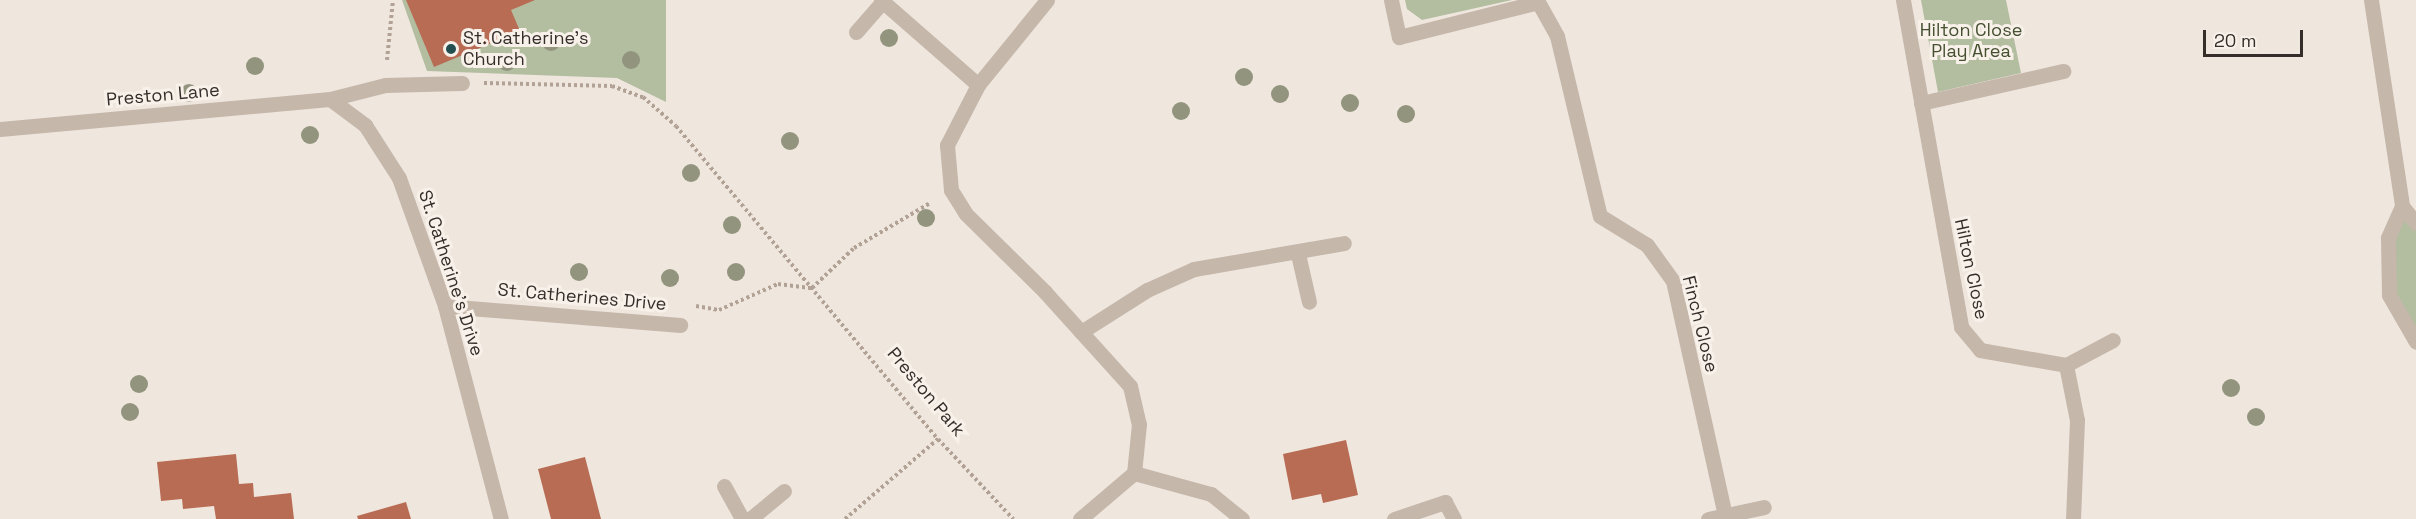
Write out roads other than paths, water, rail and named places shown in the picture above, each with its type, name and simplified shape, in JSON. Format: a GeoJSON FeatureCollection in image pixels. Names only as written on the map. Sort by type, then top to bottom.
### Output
{"type":"FeatureCollection","features":[{"type":"Feature","properties":{"kind":"street"},"geometry":{"type":"LineString","coordinates":[[1047,0],[978,85],[947,146],[951,190],[986,236],[1081,332],[1130,386],[1139,424],[1134,473],[1080,519]]}},
{"type":"Feature","properties":{"kind":"street","name":"Finch Close"},"geometry":{"type":"LineString","coordinates":[[1391,0],[1399,37],[1538,1],[1557,36],[1600,216],[1647,245],[1673,281],[1725,515]]}},
{"type":"Feature","properties":{"kind":"street","name":"Hilton Close"},"geometry":{"type":"LineString","coordinates":[[1903,0],[1961,327],[1980,350],[2066,365]]}},
{"type":"Feature","properties":{"kind":"street"},"geometry":{"type":"LineString","coordinates":[[2371,0],[2402,206],[2416,223]]}},
{"type":"Feature","properties":{"kind":"street"},"geometry":{"type":"LineString","coordinates":[[856,32],[882,1],[978,85]]}},
{"type":"Feature","properties":{"kind":"street"},"geometry":{"type":"LineString","coordinates":[[1921,103],[2063,71]]}},
{"type":"Feature","properties":{"kind":"street","name":"Preston Lane"},"geometry":{"type":"LineString","coordinates":[[0,129],[330,99],[385,85],[462,83]]}},
{"type":"Feature","properties":{"kind":"street","name":"St. Catherine's Drive"},"geometry":{"type":"LineString","coordinates":[[330,99],[365,125],[399,178],[445,306],[501,519]]}},
{"type":"Feature","properties":{"kind":"street"},"geometry":{"type":"LineString","coordinates":[[2402,206],[2388,238],[2386,265],[2389,295],[2416,342]]}},
{"type":"Feature","properties":{"kind":"street"},"geometry":{"type":"LineString","coordinates":[[1081,332],[1147,290],[1194,269],[1298,254],[1344,243]]}},
{"type":"Feature","properties":{"kind":"street"},"geometry":{"type":"LineString","coordinates":[[1298,254],[1310,302]]}},
{"type":"Feature","properties":{"kind":"street","name":"St. Catherines Drive"},"geometry":{"type":"LineString","coordinates":[[445,306],[681,325]]}},
{"type":"Feature","properties":{"kind":"street"},"geometry":{"type":"LineString","coordinates":[[2073,519],[2077,420],[2066,365],[2113,340]]}},
{"type":"Feature","properties":{"kind":"street"},"geometry":{"type":"LineString","coordinates":[[1134,473],[1211,494],[1242,519]]}},
{"type":"Feature","properties":{"kind":"street"},"geometry":{"type":"LineString","coordinates":[[724,486],[742,519]]}},
{"type":"Feature","properties":{"kind":"street"},"geometry":{"type":"LineString","coordinates":[[750,519],[784,490]]}},
{"type":"Feature","properties":{"kind":"street"},"geometry":{"type":"LineString","coordinates":[[1394,519],[1445,502],[1454,519]]}},
{"type":"Feature","properties":{"kind":"street"},"geometry":{"type":"LineString","coordinates":[[1708,519],[1764,507]]}},
{"type":"Feature","properties":{"kind":"place","name":"St. Catherine's Church"},"geometry":{"type":"Point","coordinates":[451,49]}},
{"type":"Feature","properties":{"kind":"park label","name":"Hilton Close Play Area"},"geometry":{"type":"Point","coordinates":[1971,42]}}]}
